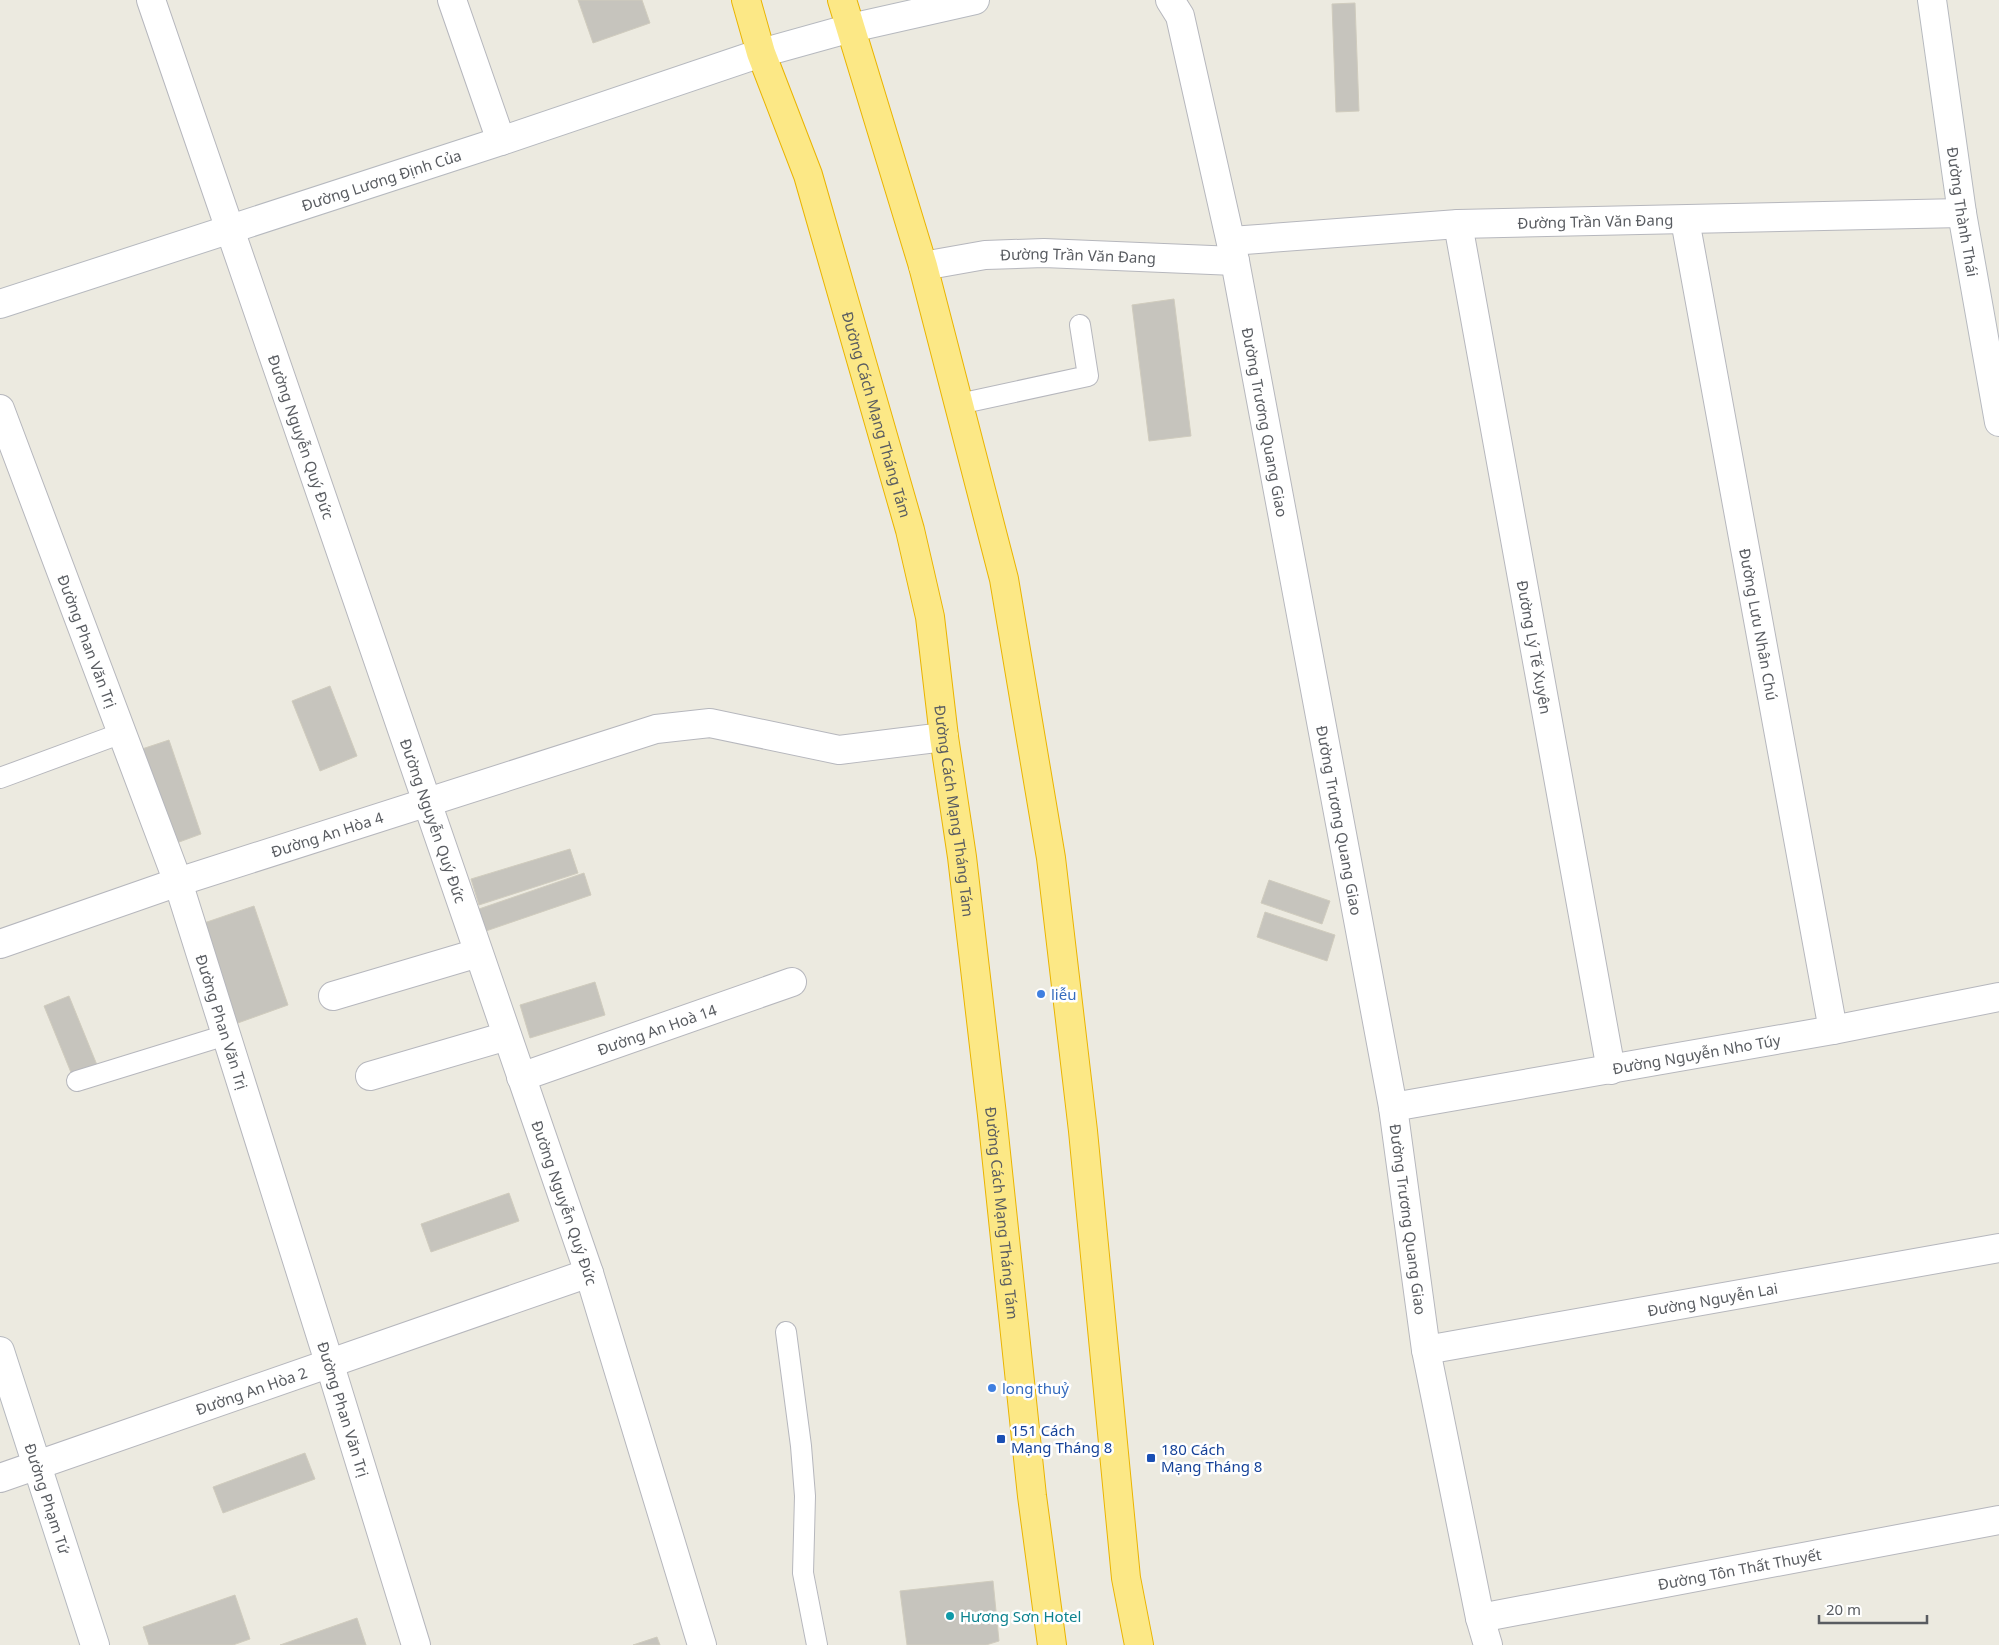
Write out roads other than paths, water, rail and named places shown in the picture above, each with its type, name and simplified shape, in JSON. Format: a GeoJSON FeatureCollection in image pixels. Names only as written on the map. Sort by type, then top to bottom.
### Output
{"type":"FeatureCollection","features":[{"type":"Feature","properties":{"kind":"highway","name":"Đường Cách Mạng Tháng Tám"},"geometry":{"type":"LineString","coordinates":[[746,0],[761,52],[808,175],[910,530],[930,618],[944,737],[962,857],[992,1115],[1032,1496],[1052,1645]]}},
{"type":"Feature","properties":{"kind":"highway"},"geometry":{"type":"LineString","coordinates":[[842,0],[923,266],[1004,579],[1051,858],[1083,1131],[1126,1578],[1139,1645]]}},
{"type":"Feature","properties":{"kind":"street","name":"Đường Nguyễn Quý Đức"},"geometry":{"type":"LineString","coordinates":[[151,0],[589,1273],[702,1645]]}},
{"type":"Feature","properties":{"kind":"street"},"geometry":{"type":"LineString","coordinates":[[452,0],[501,141]]}},
{"type":"Feature","properties":{"kind":"street","name":"Đường Lương Định Của"},"geometry":{"type":"LineString","coordinates":[[0,304],[501,141],[761,52],[851,28],[974,0]]}},
{"type":"Feature","properties":{"kind":"street","name":"Đường Trương Quang Giao"},"geometry":{"type":"LineString","coordinates":[[1170,0],[1180,16],[1233,251],[1393,1107],[1426,1350],[1480,1618],[1488,1645]]}},
{"type":"Feature","properties":{"kind":"street","name":"Đường Thành Thái"},"geometry":{"type":"LineString","coordinates":[[1932,0],[1962,213],[1999,422]]}},
{"type":"Feature","properties":{"kind":"street","name":"Đường Trần Văn Đang"},"geometry":{"type":"LineString","coordinates":[[923,266],[984,255],[1233,251],[1458,224],[1962,213]]}},
{"type":"Feature","properties":{"kind":"street","name":"Đường Lưu Nhân Chú"},"geometry":{"type":"LineString","coordinates":[[1685,220],[1833,1030]]}},
{"type":"Feature","properties":{"kind":"street","name":"Đường Lý Tế Xuyên"},"geometry":{"type":"LineString","coordinates":[[1458,224],[1611,1070]]}},
{"type":"Feature","properties":{"kind":"street","name":"Đường Phan Văn Trị"},"geometry":{"type":"LineString","coordinates":[[0,409],[178,882],[416,1645]]}},
{"type":"Feature","properties":{"kind":"street","name":"Đường An Hòa 4"},"geometry":{"type":"LineString","coordinates":[[0,944],[178,882],[656,728],[710,723],[839,750],[944,737]]}},
{"type":"Feature","properties":{"kind":"street"},"geometry":{"type":"LineString","coordinates":[[333,996],[478,953]]}},
{"type":"Feature","properties":{"kind":"street","name":"Đường An Hoà 14"},"geometry":{"type":"LineString","coordinates":[[521,1077],[792,982]]}},
{"type":"Feature","properties":{"kind":"street","name":"Đường Nguyễn Nho Túy"},"geometry":{"type":"LineString","coordinates":[[1393,1107],[1833,1030],[1999,997]]}},
{"type":"Feature","properties":{"kind":"street"},"geometry":{"type":"LineString","coordinates":[[370,1076],[507,1036]]}},
{"type":"Feature","properties":{"kind":"street","name":"Đường Nguyễn Lai"},"geometry":{"type":"LineString","coordinates":[[1426,1350],[1999,1248]]}},
{"type":"Feature","properties":{"kind":"street","name":"Đường An Hòa 2"},"geometry":{"type":"LineString","coordinates":[[0,1478],[589,1273]]}},
{"type":"Feature","properties":{"kind":"street","name":"Đường Phạm Tứ"},"geometry":{"type":"LineString","coordinates":[[0,1352],[95,1645]]}},
{"type":"Feature","properties":{"kind":"street","name":"Đường Tôn Thất Thuyết"},"geometry":{"type":"LineString","coordinates":[[1480,1618],[1999,1520]]}},
{"type":"Feature","properties":{"kind":"lane"},"geometry":{"type":"LineString","coordinates":[[959,404],[1088,376],[1080,325]]}},
{"type":"Feature","properties":{"kind":"lane"},"geometry":{"type":"LineString","coordinates":[[0,778],[122,733]]}},
{"type":"Feature","properties":{"kind":"lane"},"geometry":{"type":"LineString","coordinates":[[77,1081],[226,1036]]}},
{"type":"Feature","properties":{"kind":"lane"},"geometry":{"type":"LineString","coordinates":[[786,1332],[802,1446],[805,1496],[803,1573],[818,1645]]}},
{"type":"Feature","properties":{"kind":"place","name":"liễu"},"geometry":{"type":"Point","coordinates":[1041,994]}},
{"type":"Feature","properties":{"kind":"place","name":"long thuỷ"},"geometry":{"type":"Point","coordinates":[992,1388]}},
{"type":"Feature","properties":{"kind":"place","name":"151 Cách Mạng Tháng 8"},"geometry":{"type":"Point","coordinates":[1001,1439]}},
{"type":"Feature","properties":{"kind":"place","name":"180 Cách Mạng Tháng 8"},"geometry":{"type":"Point","coordinates":[1151,1458]}},
{"type":"Feature","properties":{"kind":"place","name":"Hương Sơn Hotel"},"geometry":{"type":"Point","coordinates":[950,1616]}}]}
